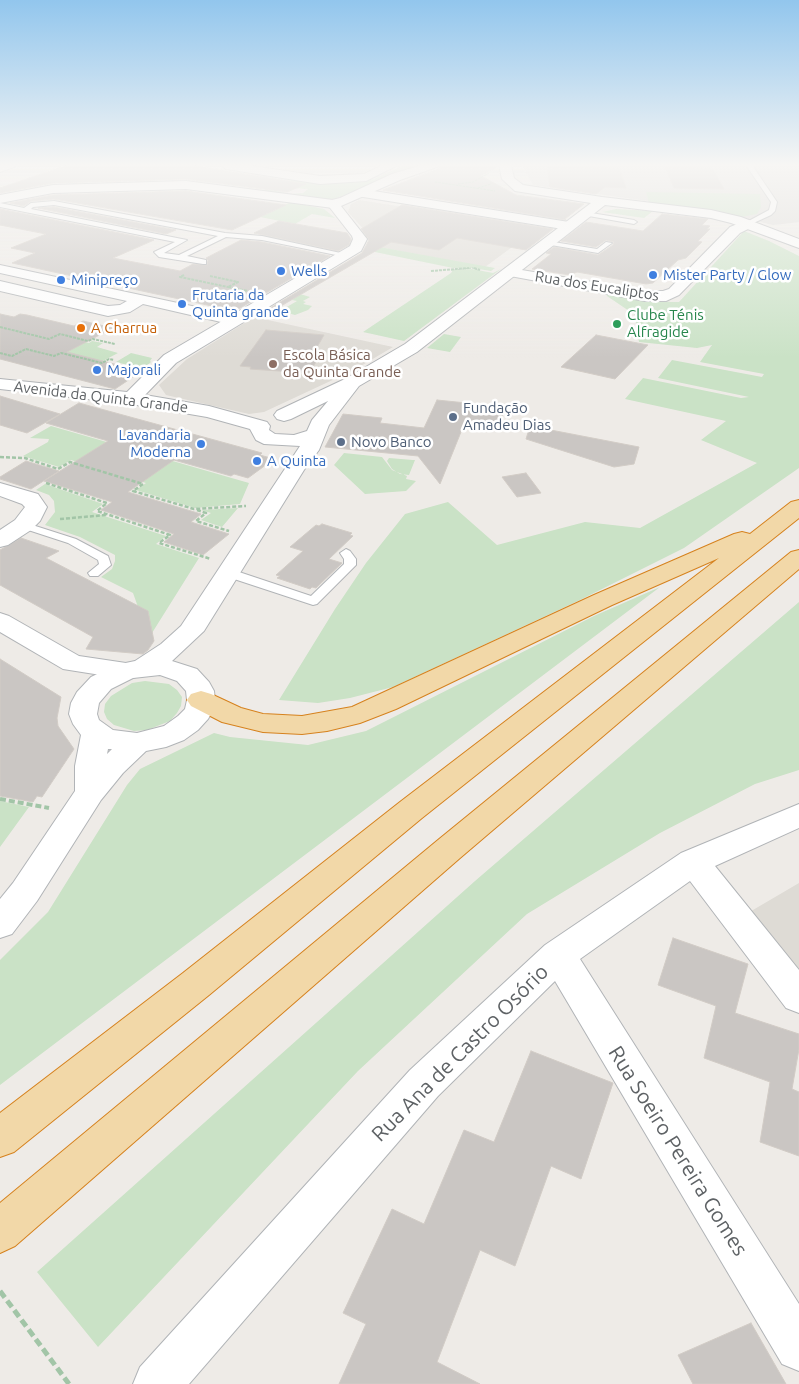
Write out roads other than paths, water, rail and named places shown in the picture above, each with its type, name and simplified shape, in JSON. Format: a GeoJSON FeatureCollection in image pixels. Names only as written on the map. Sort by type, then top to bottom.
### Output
{"type":"FeatureCollection","features":[{"type":"Feature","properties":{"kind":"highway"},"geometry":{"type":"LineString","coordinates":[[201,700],[232,715],[263,722],[310,724],[360,714],[790,515]]}},
{"type":"Feature","properties":{"kind":"highway"},"geometry":{"type":"LineString","coordinates":[[0,1138],[196,984],[411,810],[790,515]]}},
{"type":"Feature","properties":{"kind":"highway"},"geometry":{"type":"LineString","coordinates":[[0,1230],[254,1017],[449,849],[799,557]]}},
{"type":"Feature","properties":{"kind":"street"},"geometry":{"type":"LineString","coordinates":[[131,398],[170,358],[356,248],[360,239],[353,230]]}},
{"type":"Feature","properties":{"kind":"street"},"geometry":{"type":"LineString","coordinates":[[260,426],[264,421],[284,414],[353,382],[411,348],[564,230]]}},
{"type":"Feature","properties":{"kind":"street","name":"Rua dos Eucaliptos"},"geometry":{"type":"LineString","coordinates":[[510,272],[645,296],[666,296],[674,292],[735,230]]}},
{"type":"Feature","properties":{"kind":"street"},"geometry":{"type":"LineString","coordinates":[[762,230],[799,244]]}},
{"type":"Feature","properties":{"kind":"street"},"geometry":{"type":"LineString","coordinates":[[0,269],[234,320]]}},
{"type":"Feature","properties":{"kind":"street"},"geometry":{"type":"LineString","coordinates":[[0,286],[108,310],[124,309],[142,300]]}},
{"type":"Feature","properties":{"kind":"street"},"geometry":{"type":"LineString","coordinates":[[0,621],[72,663],[135,669],[174,670],[187,676],[195,682],[200,691],[201,700],[198,712],[174,733],[156,740],[137,743],[107,739],[96,733],[87,724],[84,714],[85,703],[92,692],[107,680],[135,669],[170,650],[192,631],[296,467],[309,450],[316,429],[353,382]]}},
{"type":"Feature","properties":{"kind":"street","name":"Avenida da Quinta Grande"},"geometry":{"type":"LineString","coordinates":[[0,384],[131,398],[209,412],[260,426],[259,431],[263,436],[280,441]]}},
{"type":"Feature","properties":{"kind":"street"},"geometry":{"type":"LineString","coordinates":[[284,414],[306,416],[314,419],[316,429]]}},
{"type":"Feature","properties":{"kind":"street"},"geometry":{"type":"LineString","coordinates":[[280,441],[294,441],[316,429]]}},
{"type":"Feature","properties":{"kind":"street"},"geometry":{"type":"LineString","coordinates":[[280,441],[290,452],[296,467]]}},
{"type":"Feature","properties":{"kind":"street"},"geometry":{"type":"LineString","coordinates":[[0,489],[23,496],[34,502],[36,507],[32,516],[25,523],[0,540]]}},
{"type":"Feature","properties":{"kind":"street"},"geometry":{"type":"LineString","coordinates":[[187,676],[188,653],[192,631]]}},
{"type":"Feature","properties":{"kind":"street"},"geometry":{"type":"LineString","coordinates":[[72,663],[92,692]]}},
{"type":"Feature","properties":{"kind":"street"},"geometry":{"type":"LineString","coordinates":[[83,803],[96,733]]}},
{"type":"Feature","properties":{"kind":"street"},"geometry":{"type":"LineString","coordinates":[[0,924],[25,892],[83,803],[112,766],[137,743]]}},
{"type":"Feature","properties":{"kind":"street","name":"Rua Ana de Castro Osório"},"geometry":{"type":"LineString","coordinates":[[169,1380],[424,1083],[558,955],[693,862],[799,814]]}},
{"type":"Feature","properties":{"kind":"street"},"geometry":{"type":"LineString","coordinates":[[693,862],[799,997]]}},
{"type":"Feature","properties":{"kind":"street","name":"Rua Soeiro Pereira Gomes"},"geometry":{"type":"LineString","coordinates":[[558,955],[799,1347]]}},
{"type":"Feature","properties":{"kind":"lane"},"geometry":{"type":"LineString","coordinates":[[125,230],[182,241]]}},
{"type":"Feature","properties":{"kind":"lane"},"geometry":{"type":"LineString","coordinates":[[196,230],[225,235],[254,237],[346,255]]}},
{"type":"Feature","properties":{"kind":"lane"},"geometry":{"type":"LineString","coordinates":[[203,231],[158,252],[203,262]]}},
{"type":"Feature","properties":{"kind":"lane"},"geometry":{"type":"LineString","coordinates":[[180,257],[225,235]]}},
{"type":"Feature","properties":{"kind":"lane"},"geometry":{"type":"LineString","coordinates":[[547,243],[598,251],[608,243]]}},
{"type":"Feature","properties":{"kind":"lane"},"geometry":{"type":"LineString","coordinates":[[25,523],[72,541],[104,558],[105,565],[94,573]]}},
{"type":"Feature","properties":{"kind":"lane"},"geometry":{"type":"LineString","coordinates":[[231,570],[313,601],[350,565],[350,559],[346,553]]}},
{"type":"Feature","properties":{"kind":"place","name":"Wells"},"geometry":{"type":"Point","coordinates":[281,271]}},
{"type":"Feature","properties":{"kind":"place","name":"Mister Party / Glow"},"geometry":{"type":"Point","coordinates":[653,275]}},
{"type":"Feature","properties":{"kind":"place","name":"Minipreço"},"geometry":{"type":"Point","coordinates":[61,280]}},
{"type":"Feature","properties":{"kind":"place","name":"Frutaria da Quinta grande"},"geometry":{"type":"Point","coordinates":[182,304]}},
{"type":"Feature","properties":{"kind":"place","name":"Clube Ténis Alfragide"},"geometry":{"type":"Point","coordinates":[617,324]}},
{"type":"Feature","properties":{"kind":"place","name":"A Charrua"},"geometry":{"type":"Point","coordinates":[81,328]}},
{"type":"Feature","properties":{"kind":"place","name":"Escola Básica da Quinta Grande"},"geometry":{"type":"Point","coordinates":[273,364]}},
{"type":"Feature","properties":{"kind":"place","name":"Majorali"},"geometry":{"type":"Point","coordinates":[97,370]}},
{"type":"Feature","properties":{"kind":"place","name":"Fundação Amadeu Dias"},"geometry":{"type":"Point","coordinates":[453,417]}},
{"type":"Feature","properties":{"kind":"place","name":"Novo Banco"},"geometry":{"type":"Point","coordinates":[341,442]}},
{"type":"Feature","properties":{"kind":"place","name":"Lavandaria Moderna"},"geometry":{"type":"Point","coordinates":[201,444]}},
{"type":"Feature","properties":{"kind":"place","name":"A Quinta"},"geometry":{"type":"Point","coordinates":[257,461]}}]}
